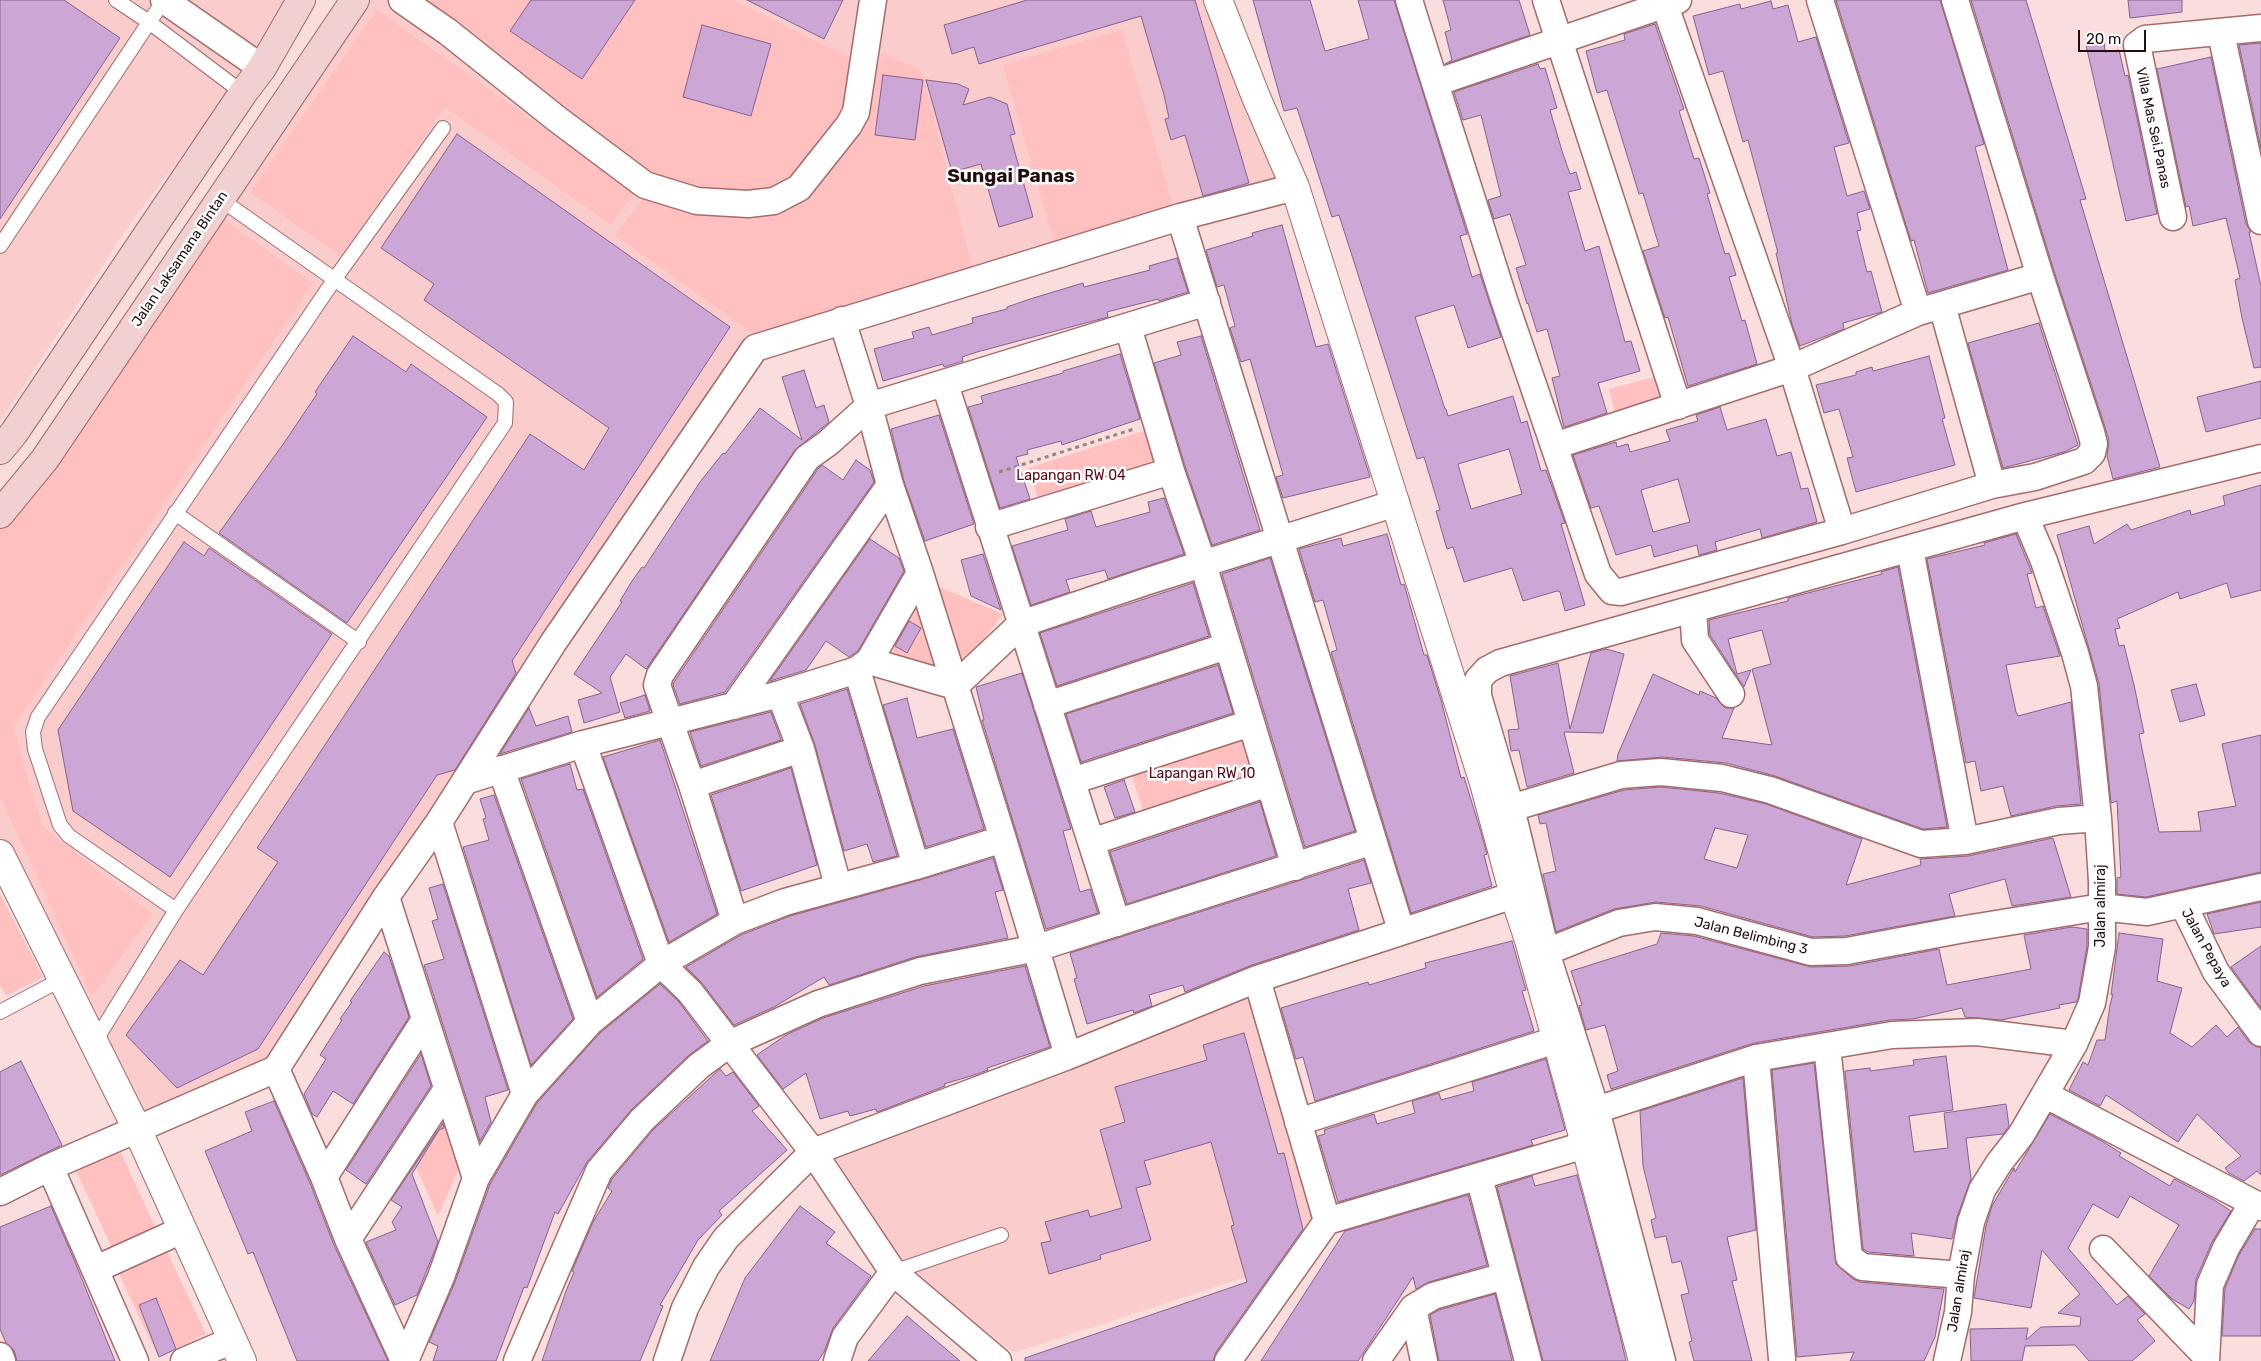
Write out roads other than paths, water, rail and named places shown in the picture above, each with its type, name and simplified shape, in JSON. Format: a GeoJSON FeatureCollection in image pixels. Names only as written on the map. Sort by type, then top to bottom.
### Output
{"type":"FeatureCollection","features":[{"type":"Feature","properties":{"kind":"main road"},"geometry":{"type":"LineString","coordinates":[[0,450],[30,409],[242,93],[262,68],[301,0]]}},
{"type":"Feature","properties":{"kind":"main road","name":"Jalan Laksamana Bintan"},"geometry":{"type":"LineString","coordinates":[[0,514],[45,459],[356,0]]}},
{"type":"Feature","properties":{"kind":"street"},"geometry":{"type":"LineString","coordinates":[[164,0],[262,68]]}},
{"type":"Feature","properties":{"kind":"street"},"geometry":{"type":"LineString","coordinates":[[402,0],[448,32],[557,119],[645,185],[697,201],[748,204],[774,201],[799,188],[849,125],[856,112],[873,0]]}},
{"type":"Feature","properties":{"kind":"street"},"geometry":{"type":"LineString","coordinates":[[1218,0],[1256,97],[1295,187],[1484,783],[1514,895],[1538,946],[1662,1361]]}},
{"type":"Feature","properties":{"kind":"street"},"geometry":{"type":"LineString","coordinates":[[1409,0],[1504,300],[1598,574],[1612,591],[1621,592],[1842,531],[1992,485],[2035,477],[2084,461],[2092,453],[2094,444],[2091,432],[2040,276],[1955,0]]}},
{"type":"Feature","properties":{"kind":"street"},"geometry":{"type":"LineString","coordinates":[[1546,0],[1678,406]]}},
{"type":"Feature","properties":{"kind":"street"},"geometry":{"type":"LineString","coordinates":[[1820,0],[1992,485]]}},
{"type":"Feature","properties":{"kind":"street"},"geometry":{"type":"LineString","coordinates":[[1435,83],[1669,1],[1792,368],[1842,531]]}},
{"type":"Feature","properties":{"kind":"street","name":"Villa Mas Sei.Panas"},"geometry":{"type":"LineString","coordinates":[[2173,217],[2136,51],[2137,45],[2144,39],[2261,28]]}},
{"type":"Feature","properties":{"kind":"street"},"geometry":{"type":"LineString","coordinates":[[2221,33],[2250,116],[2260,215]]}},
{"type":"Feature","properties":{"kind":"street"},"geometry":{"type":"LineString","coordinates":[[0,1192],[50,1167],[276,1069],[386,898],[439,822],[553,643],[751,352],[760,346],[842,320],[1180,217],[1295,187]]}},
{"type":"Feature","properties":{"kind":"street"},"geometry":{"type":"LineString","coordinates":[[1180,217],[1401,930]]}},
{"type":"Feature","properties":{"kind":"street"},"geometry":{"type":"LineString","coordinates":[[1554,446],[1792,368],[1930,309],[2040,276]]}},
{"type":"Feature","properties":{"kind":"street"},"geometry":{"type":"LineString","coordinates":[[735,921],[692,785],[657,685],[660,674],[807,458],[828,443],[869,406],[1207,302]]}},
{"type":"Feature","properties":{"kind":"street"},"geometry":{"type":"LineString","coordinates":[[842,320],[869,406],[890,485],[920,573],[1004,839],[1068,1056]]}},
{"type":"Feature","properties":{"kind":"street"},"geometry":{"type":"LineString","coordinates":[[1128,327],[1171,470],[1203,564],[1295,867]]}},
{"type":"Feature","properties":{"kind":"street"},"geometry":{"type":"LineString","coordinates":[[945,384],[1117,923]]}},
{"type":"Feature","properties":{"kind":"street"},"geometry":{"type":"LineString","coordinates":[[1642,1361],[1585,1144],[1586,1110],[1556,1040],[1511,808],[1478,696],[1478,680],[1487,670],[1500,662],[2025,516],[2261,458]]}},
{"type":"Feature","properties":{"kind":"street"},"geometry":{"type":"LineString","coordinates":[[990,527],[1171,470]]}},
{"type":"Feature","properties":{"kind":"street"},"geometry":{"type":"LineString","coordinates":[[734,706],[890,485]]}},
{"type":"Feature","properties":{"kind":"street"},"geometry":{"type":"LineString","coordinates":[[956,686],[1021,624],[1396,503]]}},
{"type":"Feature","properties":{"kind":"street","name":"Jalan almiraj"},"geometry":{"type":"LineString","coordinates":[[1947,1361],[1958,1312],[1961,1275],[1971,1222],[1982,1190],[1999,1163],[2021,1135],[2074,1044],[2092,1003],[2102,947],[2100,907],[2102,882],[2098,818],[2084,686],[2044,561],[2025,516]]}},
{"type":"Feature","properties":{"kind":"street"},"geometry":{"type":"LineString","coordinates":[[1910,549],[1965,841]]}},
{"type":"Feature","properties":{"kind":"street"},"geometry":{"type":"LineString","coordinates":[[916,866],[863,665],[920,573]]}},
{"type":"Feature","properties":{"kind":"street"},"geometry":{"type":"LineString","coordinates":[[1693,608],[1695,640],[1731,694]]}},
{"type":"Feature","properties":{"kind":"street"},"geometry":{"type":"LineString","coordinates":[[1047,704],[1227,646]]}},
{"type":"Feature","properties":{"kind":"street"},"geometry":{"type":"LineString","coordinates":[[465,781],[582,744],[780,694],[863,665],[956,686]]}},
{"type":"Feature","properties":{"kind":"street"},"geometry":{"type":"LineString","coordinates":[[780,694],[801,749],[838,886]]}},
{"type":"Feature","properties":{"kind":"street"},"geometry":{"type":"LineString","coordinates":[[1072,781],[1251,723]]}},
{"type":"Feature","properties":{"kind":"street"},"geometry":{"type":"LineString","coordinates":[[582,744],[661,964],[690,992],[728,1044],[813,1152],[893,1272],[998,1361]]}},
{"type":"Feature","properties":{"kind":"street"},"geometry":{"type":"LineString","coordinates":[[692,785],[801,749]]}},
{"type":"Feature","properties":{"kind":"street"},"geometry":{"type":"LineString","coordinates":[[501,769],[590,1022]]}},
{"type":"Feature","properties":{"kind":"street"},"geometry":{"type":"LineString","coordinates":[[1511,808],[1621,775],[1661,772],[1722,778],[1770,790],[1921,844],[1965,841],[2059,821],[2098,818]]}},
{"type":"Feature","properties":{"kind":"street"},"geometry":{"type":"LineString","coordinates":[[1091,842],[1269,783]]}},
{"type":"Feature","properties":{"kind":"street"},"geometry":{"type":"LineString","coordinates":[[1484,783],[1511,808]]}},
{"type":"Feature","properties":{"kind":"street"},"geometry":{"type":"LineString","coordinates":[[439,822],[525,1094]]}},
{"type":"Feature","properties":{"kind":"street"},"geometry":{"type":"LineString","coordinates":[[405,1361],[441,1277],[476,1178],[525,1094],[590,1022],[661,964],[735,921],[785,902],[916,866],[1004,839]]}},
{"type":"Feature","properties":{"kind":"street"},"geometry":{"type":"LineString","coordinates":[[517,1361],[600,1171],[642,1120],[699,1066],[728,1044],[818,1004],[920,971],[1037,948],[1373,841]]}},
{"type":"Feature","properties":{"kind":"street"},"geometry":{"type":"LineString","coordinates":[[0,854],[137,1130],[237,1350],[184,1361]]}},
{"type":"Feature","properties":{"kind":"street"},"geometry":{"type":"LineString","coordinates":[[2183,904],[2261,887]]}},
{"type":"Feature","properties":{"kind":"street"},"geometry":{"type":"LineString","coordinates":[[667,1361],[685,1308],[706,1268],[726,1238],[813,1152],[1068,1056],[1257,979],[1401,930],[1514,895]]}},
{"type":"Feature","properties":{"kind":"street"},"geometry":{"type":"LineString","coordinates":[[386,898],[476,1178]]}},
{"type":"Feature","properties":{"kind":"street","name":"Jalan Pepaya"},"geometry":{"type":"LineString","coordinates":[[2100,907],[2147,912],[2183,904],[2216,972],[2261,1033]]}},
{"type":"Feature","properties":{"kind":"street","name":"Jalan Belimbing 3"},"geometry":{"type":"LineString","coordinates":[[1538,946],[1619,923],[1655,917],[1697,921],[1811,952],[1847,951],[2100,907]]}},
{"type":"Feature","properties":{"kind":"street"},"geometry":{"type":"LineString","coordinates":[[1257,979],[1327,1221]]}},
{"type":"Feature","properties":{"kind":"street"},"geometry":{"type":"LineString","coordinates":[[324,1177],[424,1021]]}},
{"type":"Feature","properties":{"kind":"street"},"geometry":{"type":"LineString","coordinates":[[1586,1110],[1756,1058],[1892,1035],[1977,1032],[2074,1044]]}},
{"type":"Feature","properties":{"kind":"street"},"geometry":{"type":"LineString","coordinates":[[1298,1122],[1556,1040]]}},
{"type":"Feature","properties":{"kind":"street"},"geometry":{"type":"LineString","coordinates":[[1827,1046],[1849,1257],[1862,1267],[1961,1275]]}},
{"type":"Feature","properties":{"kind":"street"},"geometry":{"type":"LineString","coordinates":[[1756,1058],[1782,1359]]}},
{"type":"Feature","properties":{"kind":"street"},"geometry":{"type":"LineString","coordinates":[[276,1069],[324,1177],[348,1239],[405,1361]]}},
{"type":"Feature","properties":{"kind":"street"},"geometry":{"type":"LineString","coordinates":[[348,1239],[446,1089]]}},
{"type":"Feature","properties":{"kind":"street"},"geometry":{"type":"LineString","coordinates":[[2046,1095],[2257,1205],[2226,1248],[2210,1285],[2206,1359]]}},
{"type":"Feature","properties":{"kind":"street"},"geometry":{"type":"LineString","coordinates":[[1235,1357],[1327,1221],[1585,1144]]}},
{"type":"Feature","properties":{"kind":"street"},"geometry":{"type":"LineString","coordinates":[[50,1167],[135,1361]]}},
{"type":"Feature","properties":{"kind":"street"},"geometry":{"type":"LineString","coordinates":[[1479,1177],[1528,1361]]}},
{"type":"Feature","properties":{"kind":"street"},"geometry":{"type":"LineString","coordinates":[[96,1269],[182,1230]]}},
{"type":"Feature","properties":{"kind":"street"},"geometry":{"type":"LineString","coordinates":[[2104,1249],[2206,1359]]}},
{"type":"Feature","properties":{"kind":"street"},"geometry":{"type":"LineString","coordinates":[[837,1361],[845,1337],[893,1272]]}},
{"type":"Feature","properties":{"kind":"street"},"geometry":{"type":"LineString","coordinates":[[1376,1361],[1413,1308],[1433,1296],[1505,1276]]}},
{"type":"Feature","properties":{"kind":"street"},"geometry":{"type":"LineString","coordinates":[[1413,1308],[1424,1361]]}},
{"type":"Feature","properties":{"kind":"street"},"geometry":{"type":"LineString","coordinates":[[0,1356],[2,1361]]}},
{"type":"Feature","properties":{"kind":"lane"},"geometry":{"type":"LineString","coordinates":[[116,0],[149,22],[242,93]]}},
{"type":"Feature","properties":{"kind":"lane"},"geometry":{"type":"LineString","coordinates":[[0,246],[164,0]]}},
{"type":"Feature","properties":{"kind":"lane"},"geometry":{"type":"LineString","coordinates":[[176,910],[69,836],[60,825],[34,748],[33,732],[38,718],[175,513],[334,280],[443,128]]}},
{"type":"Feature","properties":{"kind":"lane"},"geometry":{"type":"LineString","coordinates":[[94,1043],[176,910],[359,642],[505,423],[507,411],[506,402],[498,394],[220,199]]}},
{"type":"Feature","properties":{"kind":"lane"},"geometry":{"type":"LineString","coordinates":[[175,513],[359,642]]}},
{"type":"Feature","properties":{"kind":"lane"},"geometry":{"type":"LineString","coordinates":[[0,1012],[62,979]]}},
{"type":"Feature","properties":{"kind":"lane"},"geometry":{"type":"LineString","coordinates":[[893,1272],[1001,1235]]}},
{"type":"Feature","properties":{"kind":"district","name":"Sungai Panas"},"geometry":{"type":"Point","coordinates":[1011,177]}},
{"type":"Feature","properties":{"kind":"park label","name":"Lapangan RW 04"},"geometry":{"type":"Point","coordinates":[1071,476]}},
{"type":"Feature","properties":{"kind":"park label","name":"Lapangan RW 10"},"geometry":{"type":"Point","coordinates":[1202,774]}}]}
